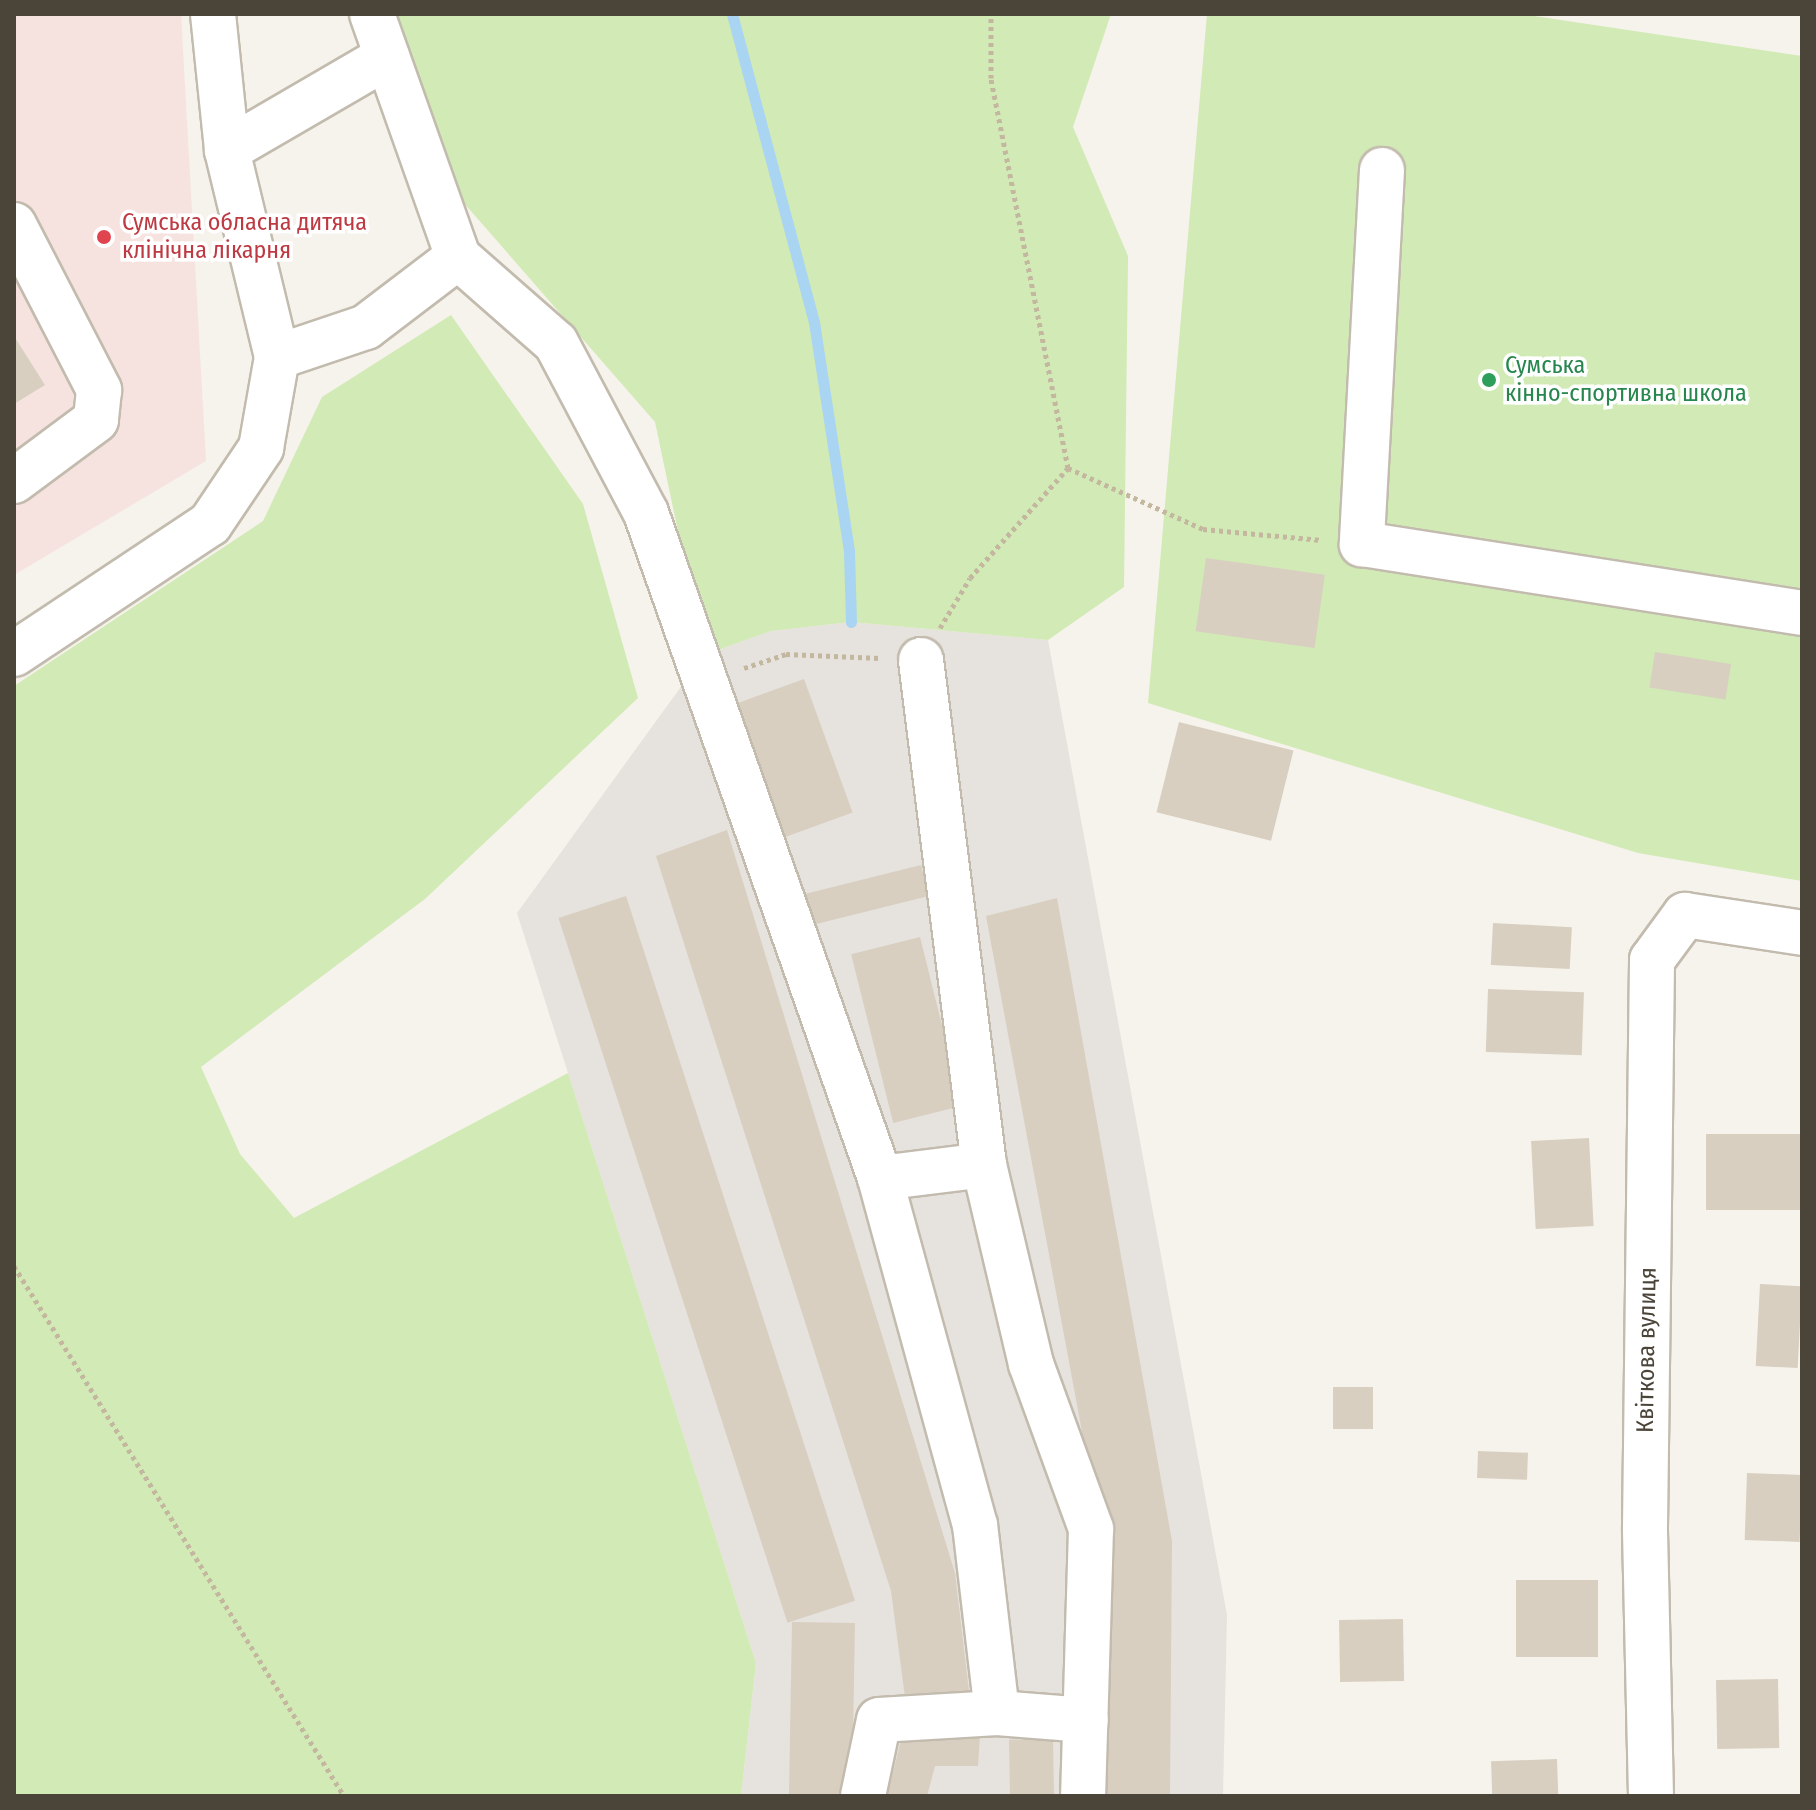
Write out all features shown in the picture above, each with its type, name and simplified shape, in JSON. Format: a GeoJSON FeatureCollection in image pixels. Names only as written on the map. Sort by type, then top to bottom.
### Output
{"type":"FeatureCollection","features":[{"type":"Feature","properties":{"kind":"street"},"geometry":{"type":"LineString","coordinates":[[14,654],[210,524],[261,448],[277,357],[227,150],[213,14]]}},
{"type":"Feature","properties":{"kind":"street"},"geometry":{"type":"LineString","coordinates":[[372,14],[458,257],[556,343],[646,513],[880,1178],[975,1525],[997,1713]]}},
{"type":"Feature","properties":{"kind":"street"},"geometry":{"type":"LineString","coordinates":[[227,150],[387,57]]}},
{"type":"Feature","properties":{"kind":"street"},"geometry":{"type":"LineString","coordinates":[[1382,170],[1362,544],[1802,613]]}},
{"type":"Feature","properties":{"kind":"street"},"geometry":{"type":"LineString","coordinates":[[14,225],[99,390],[96,420],[14,481]]}},
{"type":"Feature","properties":{"kind":"street"},"geometry":{"type":"LineString","coordinates":[[277,357],[366,327],[458,257]]}},
{"type":"Feature","properties":{"kind":"street"},"geometry":{"type":"LineString","coordinates":[[921,660],[984,1165],[1031,1364],[1091,1529],[1083,1796]]}},
{"type":"Feature","properties":{"kind":"street","name":"Квіткова вулиця"},"geometry":{"type":"LineString","coordinates":[[1651,1796],[1645,1527],[1652,960],[1685,915],[1802,933]]}},
{"type":"Feature","properties":{"kind":"street"},"geometry":{"type":"LineString","coordinates":[[880,1178],[984,1165]]}},
{"type":"Feature","properties":{"kind":"street"},"geometry":{"type":"LineString","coordinates":[[863,1796],[879,1720],[997,1713],[1086,1720]]}},
{"type":"Feature","properties":{"kind":"path"},"geometry":{"type":"LineString","coordinates":[[991,14],[991,78],[1068,468]]}},
{"type":"Feature","properties":{"kind":"path"},"geometry":{"type":"LineString","coordinates":[[1068,468],[1203,529],[1362,544]]}},
{"type":"Feature","properties":{"kind":"path"},"geometry":{"type":"LineString","coordinates":[[705,681],[786,654],[921,660],[970,578],[1068,468]]}},
{"type":"Feature","properties":{"kind":"path"},"geometry":{"type":"LineString","coordinates":[[14,1266],[344,1796]]}},
{"type":"Feature","properties":{"kind":"shaded area","name":"Сумська обласна дитяча клінічна лікарня"},"geometry":{"type":"Polygon","coordinates":[[[14,14],[181,14],[206,461],[14,575],[14,14]]]}},
{"type":"Feature","properties":{"kind":"shaded area"},"geometry":{"type":"Polygon","coordinates":[[[851,622],[1048,640],[1227,1615],[1223,1796],[741,1796],[756,1663],[517,913],[704,655],[771,631],[851,622]]]}},
{"type":"Feature","properties":{"kind":"green space"},"geometry":{"type":"Polygon","coordinates":[[[386,14],[1111,14],[1073,127],[1128,256],[1124,587],[1048,640],[851,622],[771,631],[704,655],[655,422],[463,202],[386,14]]]}},
{"type":"Feature","properties":{"kind":"green space","name":"Сумська кінно-спортивна школа"},"geometry":{"type":"Polygon","coordinates":[[[1207,14],[1521,14],[1802,56],[1802,881],[1638,853],[1148,703],[1207,14]]]}},
{"type":"Feature","properties":{"kind":"green space"},"geometry":{"type":"Polygon","coordinates":[[[451,315],[583,504],[638,698],[425,899],[201,1067],[240,1154],[294,1218],[568,1073],[756,1663],[741,1796],[14,1796],[14,686],[263,521],[322,397],[451,315]]]}},
{"type":"Feature","properties":{"kind":"building"},"geometry":{"type":"Polygon","coordinates":[[[14,336],[45,385],[14,404],[14,336]]]}},
{"type":"Feature","properties":{"kind":"building"},"geometry":{"type":"Polygon","coordinates":[[[1206,558],[1325,575],[1315,648],[1196,631],[1206,558]]]}},
{"type":"Feature","properties":{"kind":"building"},"geometry":{"type":"Polygon","coordinates":[[[1655,652],[1731,664],[1725,700],[1649,688],[1655,652]]]}},
{"type":"Feature","properties":{"kind":"building"},"geometry":{"type":"Polygon","coordinates":[[[804,679],[853,812],[784,837],[735,704],[804,679]]]}},
{"type":"Feature","properties":{"kind":"building"},"geometry":{"type":"Polygon","coordinates":[[[1179,722],[1293,751],[1271,841],[1157,812],[1179,722]]]}},
{"type":"Feature","properties":{"kind":"building"},"geometry":{"type":"Polygon","coordinates":[[[727,830],[955,1573],[970,1700],[906,1705],[891,1591],[656,856],[727,830]]]}},
{"type":"Feature","properties":{"kind":"building"},"geometry":{"type":"Polygon","coordinates":[[[921,865],[929,896],[808,926],[801,895],[921,865]]]}},
{"type":"Feature","properties":{"kind":"building"},"geometry":{"type":"Polygon","coordinates":[[[626,896],[855,1601],[787,1623],[558,918],[626,896]]]}},
{"type":"Feature","properties":{"kind":"building"},"geometry":{"type":"Polygon","coordinates":[[[1057,898],[1172,1541],[1170,1796],[1102,1796],[1104,1550],[986,916],[1057,898]]]}},
{"type":"Feature","properties":{"kind":"building"},"geometry":{"type":"Polygon","coordinates":[[[1493,923],[1572,927],[1570,969],[1491,965],[1493,923]]]}},
{"type":"Feature","properties":{"kind":"building"},"geometry":{"type":"Polygon","coordinates":[[[920,937],[962,1106],[893,1123],[851,954],[920,937]]]}},
{"type":"Feature","properties":{"kind":"building"},"geometry":{"type":"Polygon","coordinates":[[[1488,989],[1584,992],[1582,1055],[1486,1052],[1488,989]]]}},
{"type":"Feature","properties":{"kind":"building"},"geometry":{"type":"Polygon","coordinates":[[[1706,1134],[1802,1134],[1802,1210],[1706,1210],[1706,1134]]]}},
{"type":"Feature","properties":{"kind":"building"},"geometry":{"type":"Polygon","coordinates":[[[1589,1138],[1594,1226],[1536,1229],[1531,1141],[1589,1138]]]}},
{"type":"Feature","properties":{"kind":"building"},"geometry":{"type":"Polygon","coordinates":[[[1760,1284],[1802,1286],[1798,1368],[1756,1366],[1760,1284]]]}},
{"type":"Feature","properties":{"kind":"building"},"geometry":{"type":"Polygon","coordinates":[[[1333,1387],[1373,1387],[1373,1429],[1333,1429],[1333,1387]]]}},
{"type":"Feature","properties":{"kind":"building"},"geometry":{"type":"Polygon","coordinates":[[[1478,1451],[1528,1453],[1527,1480],[1477,1478],[1478,1451]]]}},
{"type":"Feature","properties":{"kind":"building"},"geometry":{"type":"Polygon","coordinates":[[[1747,1473],[1802,1475],[1800,1542],[1745,1540],[1747,1473]]]}},
{"type":"Feature","properties":{"kind":"building"},"geometry":{"type":"Polygon","coordinates":[[[1516,1580],[1598,1580],[1598,1657],[1516,1657],[1516,1580]]]}},
{"type":"Feature","properties":{"kind":"building"},"geometry":{"type":"Polygon","coordinates":[[[1403,1619],[1404,1681],[1340,1682],[1339,1620],[1403,1619]]]}},
{"type":"Feature","properties":{"kind":"building"},"geometry":{"type":"Polygon","coordinates":[[[792,1622],[855,1623],[852,1796],[789,1796],[792,1622]]]}},
{"type":"Feature","properties":{"kind":"building"},"geometry":{"type":"Polygon","coordinates":[[[1778,1679],[1779,1748],[1717,1749],[1716,1680],[1778,1679]]]}},
{"type":"Feature","properties":{"kind":"building"},"geometry":{"type":"Polygon","coordinates":[[[903,1732],[980,1735],[978,1766],[935,1766],[927,1796],[887,1796],[903,1732]]]}},
{"type":"Feature","properties":{"kind":"building"},"geometry":{"type":"Polygon","coordinates":[[[1053,1739],[1054,1796],[1010,1796],[1009,1740],[1053,1739]]]}},
{"type":"Feature","properties":{"kind":"building"},"geometry":{"type":"Polygon","coordinates":[[[1557,1759],[1558,1796],[1492,1796],[1491,1761],[1557,1759]]]}},
{"type":"Feature","properties":{"kind":"waterway"},"geometry":{"type":"LineString","coordinates":[[732,14],[814,322],[849,551],[851,622]]}},
{"type":"Feature","properties":{"kind":"place","name":"Сумська обласна дитяча клінічна лікарня"},"geometry":{"type":"Point","coordinates":[104,237]}},
{"type":"Feature","properties":{"kind":"place","name":"Сумська кінно-спортивна школа"},"geometry":{"type":"Point","coordinates":[1489,380]}}]}
